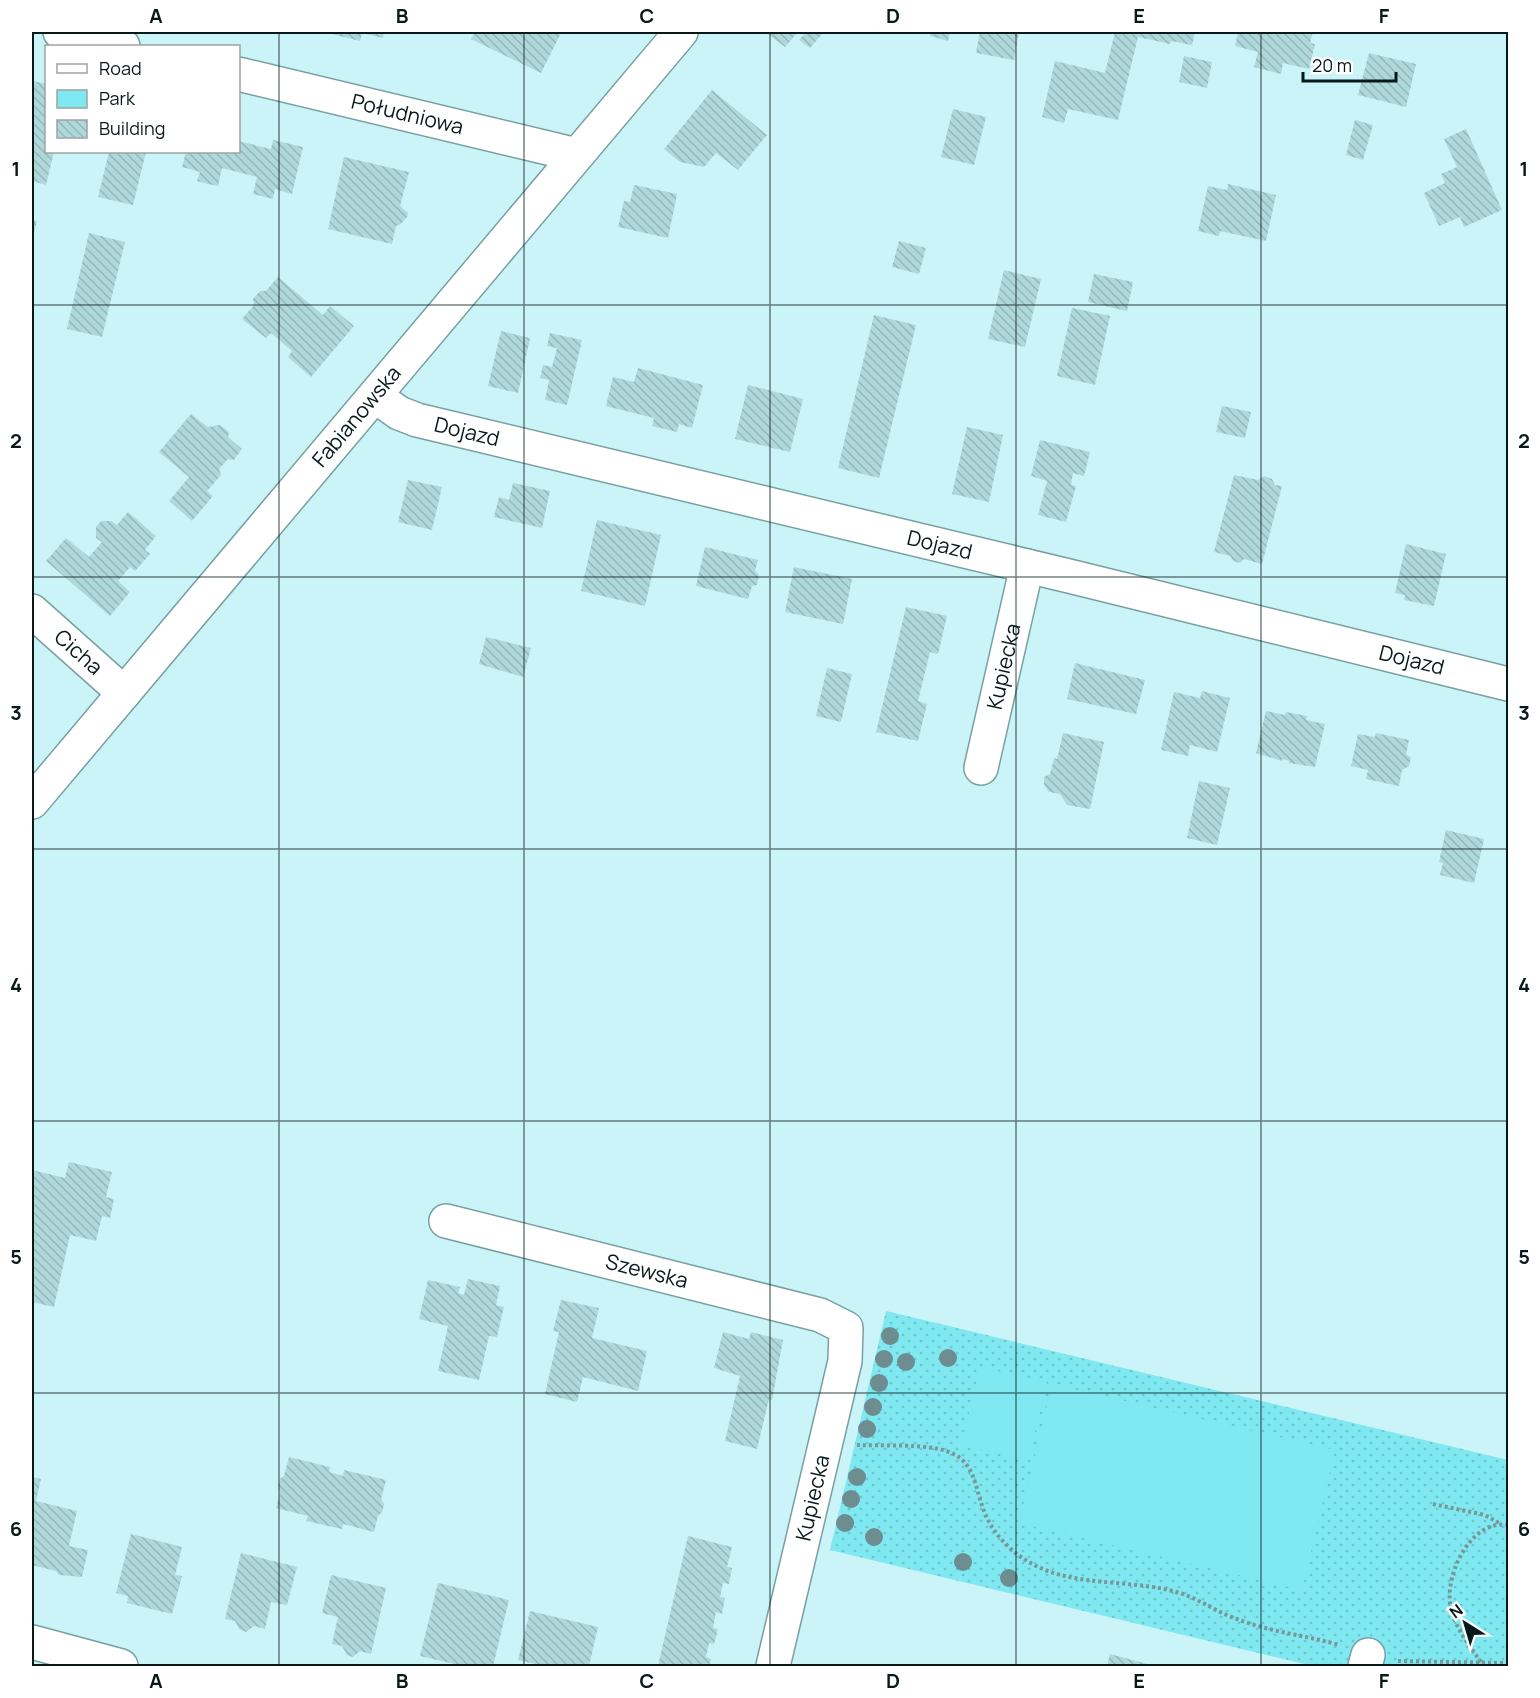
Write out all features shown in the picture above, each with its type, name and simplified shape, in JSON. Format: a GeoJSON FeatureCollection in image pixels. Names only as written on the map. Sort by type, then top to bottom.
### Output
{"type":"FeatureCollection","features":[{"type":"Feature","properties":{"kind":"street"},"geometry":{"type":"LineString","coordinates":[[60,32],[118,45]]}},
{"type":"Feature","properties":{"kind":"street","name":"Fabianowska"},"geometry":{"type":"LineString","coordinates":[[32,802],[681,32]]}},
{"type":"Feature","properties":{"kind":"street","name":"Południowa"},"geometry":{"type":"LineString","coordinates":[[240,74],[577,155]]}},
{"type":"Feature","properties":{"kind":"street","name":"Dojazd"},"geometry":{"type":"LineString","coordinates":[[375,396],[399,413],[417,420],[1509,684]]}},
{"type":"Feature","properties":{"kind":"street","name":"Kupiecka"},"geometry":{"type":"LineString","coordinates":[[981,768],[1027,566]]}},
{"type":"Feature","properties":{"kind":"street","name":"Cicha"},"geometry":{"type":"LineString","coordinates":[[32,612],[124,693]]}},
{"type":"Feature","properties":{"kind":"street","name":"Szewska"},"geometry":{"type":"LineString","coordinates":[[447,1221],[820,1315],[846,1328]]}},
{"type":"Feature","properties":{"kind":"street","name":"Kupiecka"},"geometry":{"type":"LineString","coordinates":[[773,1666],[845,1361],[846,1328]]}},
{"type":"Feature","properties":{"kind":"street"},"geometry":{"type":"LineString","coordinates":[[32,1642],[121,1666]]}},
{"type":"Feature","properties":{"kind":"path"},"geometry":{"type":"LineString","coordinates":[[854,1445],[940,1449],[960,1458],[974,1475],[984,1513],[1004,1542],[1023,1559],[1047,1572],[1183,1594],[1237,1619],[1282,1633],[1336,1644]]}},
{"type":"Feature","properties":{"kind":"path"},"geometry":{"type":"LineString","coordinates":[[1433,1504],[1485,1515],[1499,1523],[1509,1525]]}},
{"type":"Feature","properties":{"kind":"path"},"geometry":{"type":"LineString","coordinates":[[1482,1662],[1461,1634],[1451,1608],[1450,1581],[1461,1554],[1478,1533],[1499,1523]]}},
{"type":"Feature","properties":{"kind":"path"},"geometry":{"type":"LineString","coordinates":[[1367,1661],[1509,1663]]}},
{"type":"Feature","properties":{"kind":"green space"},"geometry":{"type":"Polygon","coordinates":[[[886,1311],[1508,1460],[1508,1666],[1313,1666],[830,1550],[886,1311]]]}},
{"type":"Feature","properties":{"kind":"green space"},"geometry":{"type":"Polygon","coordinates":[[[980,1367],[1047,1383],[1028,1461],[961,1445],[980,1367]]]}},
{"type":"Feature","properties":{"kind":"green space"},"geometry":{"type":"Polygon","coordinates":[[[1052,1384],[1335,1450],[1302,1590],[1019,1523],[1052,1384]]]}},
{"type":"Feature","properties":{"kind":"building"},"geometry":{"type":"Polygon","coordinates":[[[333,32],[384,32],[383,38],[362,33],[360,41],[332,34],[333,32]]]}},
{"type":"Feature","properties":{"kind":"building"},"geometry":{"type":"Polygon","coordinates":[[[475,32],[561,33],[541,73],[471,39],[475,32]]]}},
{"type":"Feature","properties":{"kind":"building"},"geometry":{"type":"Polygon","coordinates":[[[765,32],[798,32],[785,47],[765,32]]]}},
{"type":"Feature","properties":{"kind":"building"},"geometry":{"type":"Polygon","coordinates":[[[806,32],[823,33],[810,48],[799,40],[806,32]]]}},
{"type":"Feature","properties":{"kind":"building"},"geometry":{"type":"Polygon","coordinates":[[[931,32],[950,32],[948,41],[930,36],[931,32]]]}},
{"type":"Feature","properties":{"kind":"building"},"geometry":{"type":"Polygon","coordinates":[[[980,32],[1019,32],[1014,60],[976,53],[980,32]]]}},
{"type":"Feature","properties":{"kind":"building"},"geometry":{"type":"Polygon","coordinates":[[[1115,32],[1195,32],[1192,45],[1171,41],[1170,44],[1138,37],[1118,120],[1068,109],[1064,123],[1042,117],[1055,61],[1105,73],[1115,32]]]}},
{"type":"Feature","properties":{"kind":"building"},"geometry":{"type":"Polygon","coordinates":[[[1238,32],[1313,32],[1310,43],[1315,44],[1309,69],[1283,63],[1281,74],[1254,67],[1258,52],[1235,46],[1238,32]]]}},
{"type":"Feature","properties":{"kind":"building"},"geometry":{"type":"Polygon","coordinates":[[[1369,53],[1416,64],[1406,107],[1358,95],[1369,53]]]}},
{"type":"Feature","properties":{"kind":"building"},"geometry":{"type":"Polygon","coordinates":[[[1184,56],[1212,62],[1207,88],[1179,82],[1184,56]]]}},
{"type":"Feature","properties":{"kind":"building"},"geometry":{"type":"Polygon","coordinates":[[[33,81],[45,84],[45,153],[54,153],[46,185],[32,181],[33,81]]]}},
{"type":"Feature","properties":{"kind":"building"},"geometry":{"type":"Polygon","coordinates":[[[712,90],[767,135],[738,170],[716,153],[704,167],[680,162],[664,149],[712,90]]]}},
{"type":"Feature","properties":{"kind":"building"},"geometry":{"type":"Polygon","coordinates":[[[953,109],[986,117],[974,165],[941,157],[953,109]]]}},
{"type":"Feature","properties":{"kind":"building"},"geometry":{"type":"Polygon","coordinates":[[[1355,120],[1373,125],[1363,160],[1346,155],[1355,120]]]}},
{"type":"Feature","properties":{"kind":"building"},"geometry":{"type":"Polygon","coordinates":[[[1466,129],[1502,210],[1464,227],[1460,217],[1439,226],[1424,193],[1445,183],[1441,174],[1457,167],[1444,139],[1466,129]]]}},
{"type":"Feature","properties":{"kind":"building"},"geometry":{"type":"Polygon","coordinates":[[[273,140],[303,147],[292,194],[275,189],[273,199],[253,194],[257,177],[222,168],[218,186],[208,184],[197,181],[200,172],[182,167],[186,153],[240,153],[240,141],[271,149],[273,140]]]}},
{"type":"Feature","properties":{"kind":"building"},"geometry":{"type":"Polygon","coordinates":[[[109,153],[146,153],[133,205],[98,197],[109,153]]]}},
{"type":"Feature","properties":{"kind":"building"},"geometry":{"type":"Polygon","coordinates":[[[344,157],[409,172],[400,206],[408,213],[401,224],[396,226],[392,244],[328,229],[344,157]]]}},
{"type":"Feature","properties":{"kind":"building"},"geometry":{"type":"Polygon","coordinates":[[[1228,184],[1276,195],[1266,241],[1220,231],[1219,236],[1198,231],[1208,186],[1227,190],[1228,184]]]}},
{"type":"Feature","properties":{"kind":"building"},"geometry":{"type":"Polygon","coordinates":[[[634,185],[677,194],[668,238],[618,227],[624,201],[630,202],[634,185]]]}},
{"type":"Feature","properties":{"kind":"building"},"geometry":{"type":"Polygon","coordinates":[[[32,220],[37,221],[32,240],[32,220]]]}},
{"type":"Feature","properties":{"kind":"building"},"geometry":{"type":"Polygon","coordinates":[[[89,233],[125,242],[102,337],[67,329],[89,233]]]}},
{"type":"Feature","properties":{"kind":"building"},"geometry":{"type":"Polygon","coordinates":[[[899,241],[926,248],[919,274],[892,267],[899,241]]]}},
{"type":"Feature","properties":{"kind":"building"},"geometry":{"type":"Polygon","coordinates":[[[1004,270],[1041,279],[1025,347],[988,339],[1004,270]]]}},
{"type":"Feature","properties":{"kind":"building"},"geometry":{"type":"Polygon","coordinates":[[[1094,274],[1133,282],[1127,311],[1088,302],[1094,274]]]}},
{"type":"Feature","properties":{"kind":"building"},"geometry":{"type":"Polygon","coordinates":[[[278,277],[323,315],[330,306],[354,326],[311,377],[288,357],[292,351],[271,333],[266,338],[242,319],[254,305],[253,299],[260,291],[266,291],[278,277]]]}},
{"type":"Feature","properties":{"kind":"building"},"geometry":{"type":"Polygon","coordinates":[[[1072,308],[1110,316],[1095,385],[1057,376],[1072,308]]]}},
{"type":"Feature","properties":{"kind":"building"},"geometry":{"type":"Polygon","coordinates":[[[874,315],[916,325],[879,478],[838,468],[874,315]]]}},
{"type":"Feature","properties":{"kind":"building"},"geometry":{"type":"Polygon","coordinates":[[[501,331],[530,338],[518,393],[488,386],[501,331]]]}},
{"type":"Feature","properties":{"kind":"building"},"geometry":{"type":"Polygon","coordinates":[[[550,333],[582,340],[567,405],[545,400],[549,380],[540,378],[543,365],[552,367],[557,348],[547,346],[550,333]]]}},
{"type":"Feature","properties":{"kind":"building"},"geometry":{"type":"Polygon","coordinates":[[[638,368],[703,385],[692,428],[679,424],[677,432],[652,426],[654,418],[606,406],[613,377],[634,382],[638,368]]]}},
{"type":"Feature","properties":{"kind":"building"},"geometry":{"type":"Polygon","coordinates":[[[748,385],[803,399],[790,452],[735,439],[748,385]]]}},
{"type":"Feature","properties":{"kind":"building"},"geometry":{"type":"Polygon","coordinates":[[[1222,406],[1251,412],[1245,438],[1216,432],[1222,406]]]}},
{"type":"Feature","properties":{"kind":"building"},"geometry":{"type":"Polygon","coordinates":[[[191,414],[208,427],[220,425],[229,432],[228,437],[242,449],[234,460],[228,459],[219,469],[221,475],[207,491],[213,496],[192,521],[169,501],[189,477],[159,452],[191,414]]]}},
{"type":"Feature","properties":{"kind":"building"},"geometry":{"type":"Polygon","coordinates":[[[967,427],[1003,435],[989,502],[952,494],[967,427]]]}},
{"type":"Feature","properties":{"kind":"building"},"geometry":{"type":"Polygon","coordinates":[[[1040,440],[1090,452],[1084,476],[1073,473],[1071,485],[1076,486],[1066,522],[1038,515],[1047,481],[1031,476],[1040,440]]]}},
{"type":"Feature","properties":{"kind":"building"},"geometry":{"type":"Polygon","coordinates":[[[1234,475],[1258,480],[1264,476],[1272,479],[1275,485],[1282,486],[1262,564],[1244,559],[1240,563],[1233,561],[1230,556],[1214,552],[1234,475]]]}},
{"type":"Feature","properties":{"kind":"building"},"geometry":{"type":"Polygon","coordinates":[[[408,480],[442,487],[432,530],[398,522],[408,480]]]}},
{"type":"Feature","properties":{"kind":"building"},"geometry":{"type":"Polygon","coordinates":[[[513,483],[550,491],[542,528],[494,517],[499,497],[509,500],[513,483]]]}},
{"type":"Feature","properties":{"kind":"building"},"geometry":{"type":"Polygon","coordinates":[[[128,512],[156,536],[145,550],[150,554],[135,571],[130,567],[118,581],[130,592],[110,616],[46,561],[66,538],[89,557],[102,542],[96,538],[96,527],[101,521],[111,521],[117,525],[128,512]]]}},
{"type":"Feature","properties":{"kind":"building"},"geometry":{"type":"Polygon","coordinates":[[[597,520],[661,535],[645,606],[581,591],[597,520]]]}},
{"type":"Feature","properties":{"kind":"building"},"geometry":{"type":"Polygon","coordinates":[[[1406,544],[1446,554],[1434,606],[1404,600],[1405,595],[1395,593],[1406,544]]]}},
{"type":"Feature","properties":{"kind":"building"},"geometry":{"type":"Polygon","coordinates":[[[705,547],[758,560],[755,571],[759,575],[757,585],[752,586],[748,599],[696,586],[705,547]]]}},
{"type":"Feature","properties":{"kind":"building"},"geometry":{"type":"Polygon","coordinates":[[[794,567],[852,579],[843,624],[785,612],[794,567]]]}},
{"type":"Feature","properties":{"kind":"building"},"geometry":{"type":"Polygon","coordinates":[[[906,607],[947,616],[938,654],[930,652],[918,701],[927,704],[918,741],[876,732],[906,607]]]}},
{"type":"Feature","properties":{"kind":"building"},"geometry":{"type":"Polygon","coordinates":[[[486,637],[531,648],[523,677],[479,664],[486,637]]]}},
{"type":"Feature","properties":{"kind":"building"},"geometry":{"type":"Polygon","coordinates":[[[1075,663],[1145,680],[1136,714],[1067,699],[1075,663]]]}},
{"type":"Feature","properties":{"kind":"building"},"geometry":{"type":"Polygon","coordinates":[[[827,668],[852,674],[841,722],[816,716],[827,668]]]}},
{"type":"Feature","properties":{"kind":"building"},"geometry":{"type":"Polygon","coordinates":[[[1202,691],[1230,698],[1217,752],[1190,745],[1188,756],[1161,750],[1174,692],[1200,698],[1202,691]]]}},
{"type":"Feature","properties":{"kind":"building"},"geometry":{"type":"Polygon","coordinates":[[[1266,711],[1307,716],[1306,720],[1325,724],[1315,767],[1289,763],[1289,761],[1256,753],[1266,711]]]}},
{"type":"Feature","properties":{"kind":"building"},"geometry":{"type":"Polygon","coordinates":[[[1063,733],[1104,742],[1090,809],[1067,805],[1060,794],[1049,792],[1044,785],[1044,777],[1050,774],[1054,758],[1057,759],[1063,733]]]}},
{"type":"Feature","properties":{"kind":"building"},"geometry":{"type":"Polygon","coordinates":[[[1376,733],[1409,740],[1406,754],[1411,758],[1409,766],[1402,770],[1399,786],[1366,779],[1368,770],[1351,766],[1358,734],[1375,737],[1376,733]]]}},
{"type":"Feature","properties":{"kind":"building"},"geometry":{"type":"Polygon","coordinates":[[[1199,781],[1230,788],[1217,845],[1187,838],[1199,781]]]}},
{"type":"Feature","properties":{"kind":"building"},"geometry":{"type":"Polygon","coordinates":[[[1446,830],[1484,839],[1474,883],[1440,875],[1443,863],[1439,862],[1446,830]]]}},
{"type":"Feature","properties":{"kind":"building"},"geometry":{"type":"Polygon","coordinates":[[[69,1162],[112,1172],[106,1197],[114,1199],[110,1218],[102,1216],[96,1241],[70,1235],[54,1307],[32,1302],[32,1170],[65,1178],[69,1162]]]}},
{"type":"Feature","properties":{"kind":"building"},"geometry":{"type":"Polygon","coordinates":[[[468,1279],[500,1286],[496,1305],[504,1307],[497,1337],[489,1336],[479,1380],[438,1371],[448,1326],[419,1319],[428,1280],[460,1287],[458,1293],[464,1295],[468,1279]]]}},
{"type":"Feature","properties":{"kind":"building"},"geometry":{"type":"Polygon","coordinates":[[[561,1300],[599,1308],[592,1338],[647,1351],[638,1391],[583,1377],[577,1402],[545,1394],[559,1332],[553,1331],[561,1300]]]}},
{"type":"Feature","properties":{"kind":"building"},"geometry":{"type":"Polygon","coordinates":[[[723,1332],[749,1339],[751,1332],[783,1340],[772,1400],[769,1399],[757,1449],[725,1441],[740,1376],[714,1368],[723,1332]]]}},
{"type":"Feature","properties":{"kind":"building"},"geometry":{"type":"Polygon","coordinates":[[[289,1457],[330,1467],[329,1472],[343,1476],[344,1470],[386,1480],[381,1499],[384,1504],[374,1532],[343,1524],[342,1529],[306,1521],[308,1516],[276,1508],[280,1493],[278,1487],[280,1479],[284,1476],[289,1457]]]}},
{"type":"Feature","properties":{"kind":"building"},"geometry":{"type":"Polygon","coordinates":[[[32,1477],[41,1479],[36,1501],[77,1511],[69,1546],[88,1550],[82,1577],[59,1575],[56,1571],[32,1565],[32,1477]]]}},
{"type":"Feature","properties":{"kind":"building"},"geometry":{"type":"Polygon","coordinates":[[[131,1534],[182,1547],[175,1575],[182,1576],[172,1614],[127,1603],[128,1596],[116,1593],[131,1534]]]}},
{"type":"Feature","properties":{"kind":"building"},"geometry":{"type":"Polygon","coordinates":[[[688,1536],[732,1547],[727,1567],[732,1568],[729,1584],[723,1583],[720,1597],[725,1598],[722,1614],[716,1612],[713,1628],[718,1629],[714,1644],[709,1643],[706,1657],[711,1659],[709,1666],[658,1666],[688,1536]]]}},
{"type":"Feature","properties":{"kind":"building"},"geometry":{"type":"Polygon","coordinates":[[[241,1553],[297,1567],[287,1605],[271,1602],[265,1629],[254,1626],[246,1632],[239,1629],[235,1621],[225,1619],[241,1553]]]}},
{"type":"Feature","properties":{"kind":"building"},"geometry":{"type":"Polygon","coordinates":[[[331,1575],[386,1588],[371,1654],[360,1651],[353,1657],[347,1655],[342,1646],[332,1644],[338,1617],[322,1613],[331,1575]]]}},
{"type":"Feature","properties":{"kind":"building"},"geometry":{"type":"Polygon","coordinates":[[[438,1583],[509,1600],[493,1666],[463,1666],[420,1656],[438,1583]]]}},
{"type":"Feature","properties":{"kind":"building"},"geometry":{"type":"Polygon","coordinates":[[[530,1611],[598,1627],[589,1666],[544,1666],[518,1660],[530,1611]]]}},
{"type":"Feature","properties":{"kind":"building"},"geometry":{"type":"Polygon","coordinates":[[[1110,1654],[1155,1666],[1107,1666],[1110,1654]]]}}]}
